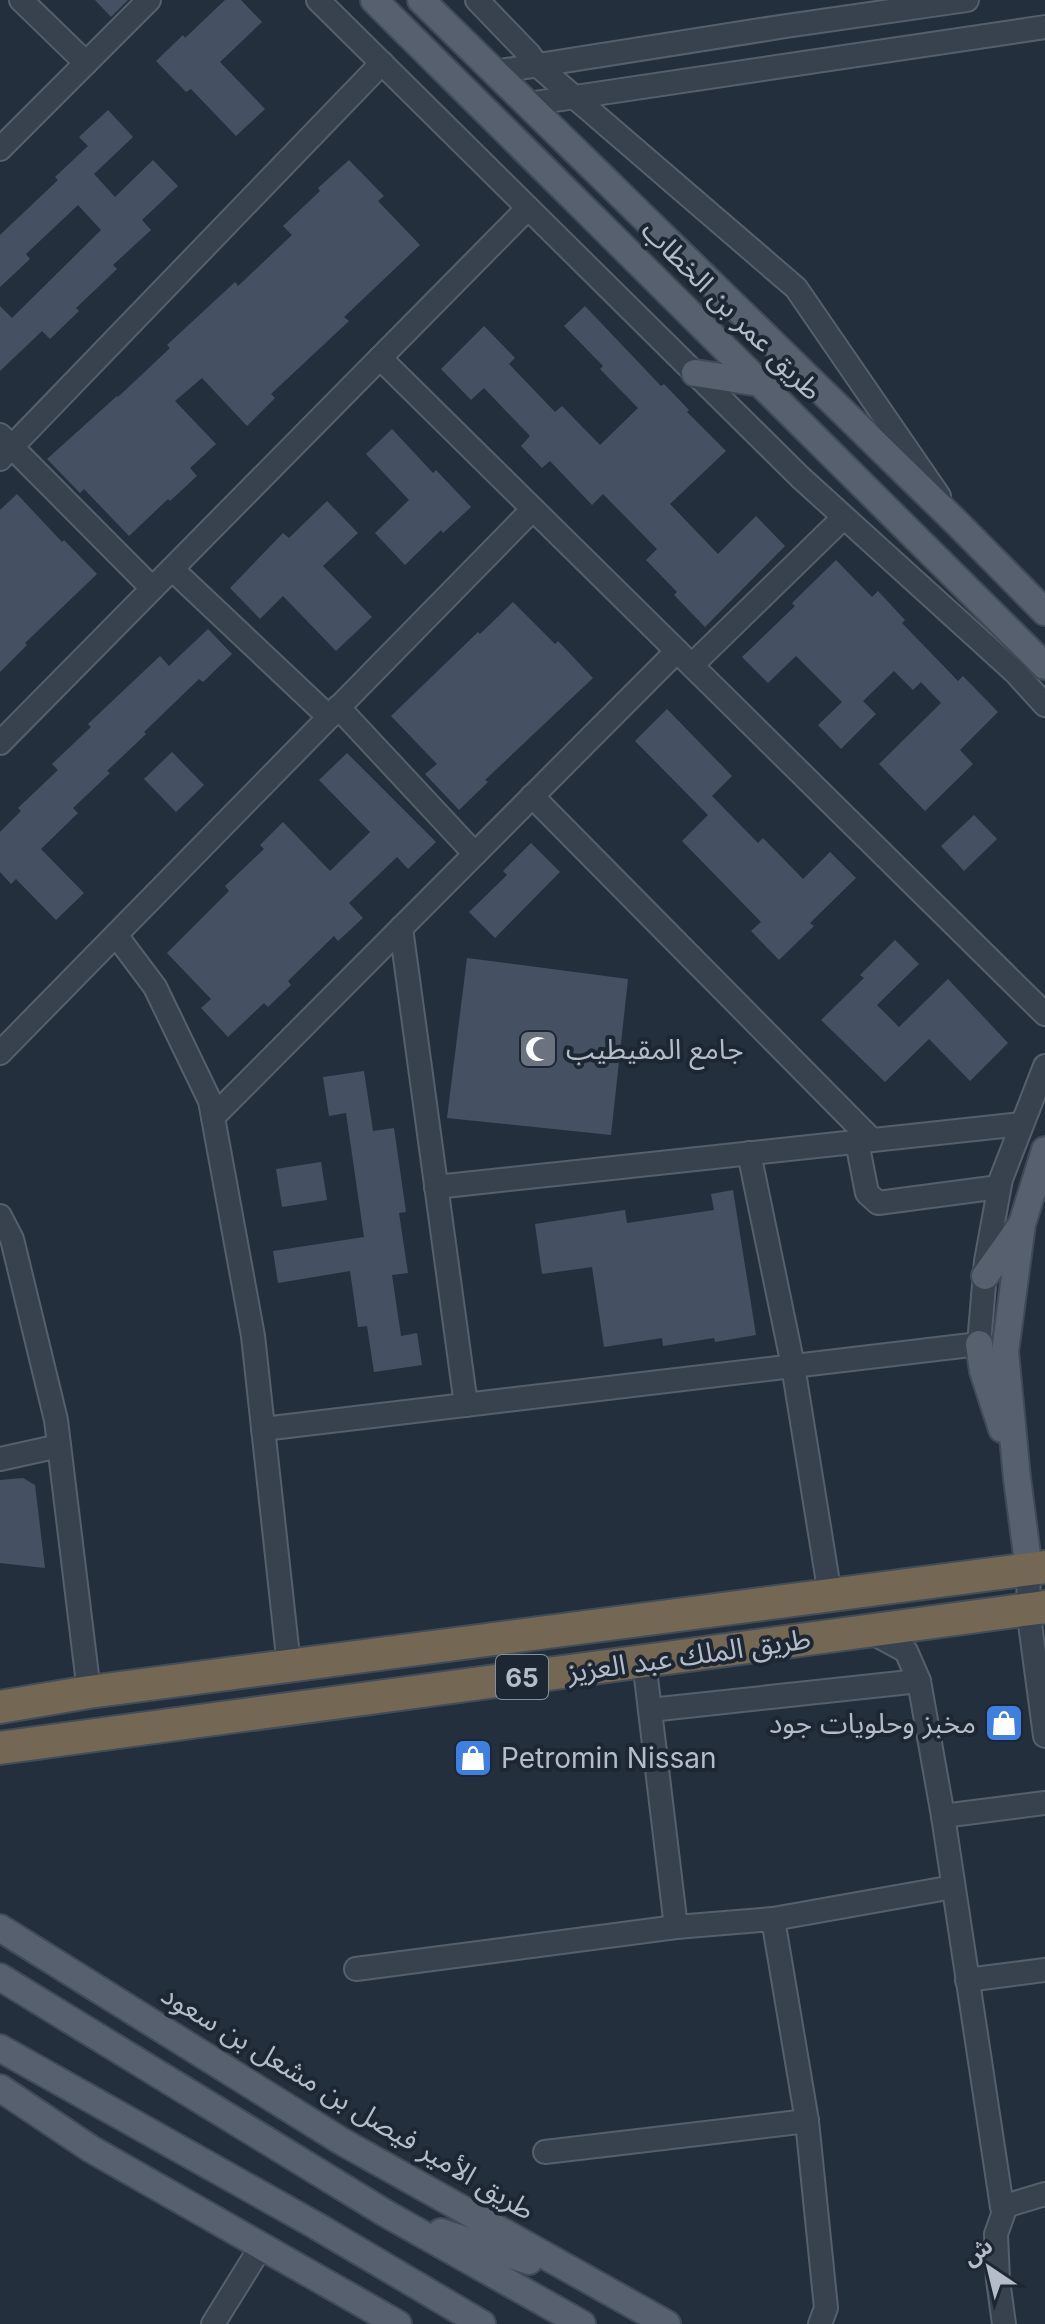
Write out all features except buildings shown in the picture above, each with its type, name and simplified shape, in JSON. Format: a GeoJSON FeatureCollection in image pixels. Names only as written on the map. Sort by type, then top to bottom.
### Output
{"type":"FeatureCollection","features":[{"type":"Feature","properties":{"kind":"highway","name":"طريق الملك عبد العزيز"},"geometry":{"type":"LineString","coordinates":[[0,1707],[89,1692],[1037,1569]]}},
{"type":"Feature","properties":{"kind":"highway","name":"طريق الملك عبد العزيز"},"geometry":{"type":"LineString","coordinates":[[0,1750],[50,1740],[1037,1608]]}},
{"type":"Feature","properties":{"kind":"main road","name":"طريق عمر بن الخطاب"},"geometry":{"type":"LineString","coordinates":[[374,0],[1045,666]]}},
{"type":"Feature","properties":{"kind":"main road","name":"طريق عمر بن الخطاب"},"geometry":{"type":"LineString","coordinates":[[421,0],[436,10],[494,72],[1045,612]]}},
{"type":"Feature","properties":{"kind":"main road"},"geometry":{"type":"LineString","coordinates":[[695,373],[760,383]]}},
{"type":"Feature","properties":{"kind":"main road"},"geometry":{"type":"LineString","coordinates":[[1017,1478],[1005,1352],[1022,1224],[1045,1150]]}},
{"type":"Feature","properties":{"kind":"main road"},"geometry":{"type":"LineString","coordinates":[[985,1276],[1022,1224]]}},
{"type":"Feature","properties":{"kind":"main road"},"geometry":{"type":"LineString","coordinates":[[979,1344],[983,1371],[1017,1478],[1037,1569]]}},
{"type":"Feature","properties":{"kind":"main road","name":"طريق الأمير فيصل بن مشعل بن سعود"},"geometry":{"type":"LineString","coordinates":[[0,1928],[341,2141],[667,2324]]}},
{"type":"Feature","properties":{"kind":"main road"},"geometry":{"type":"LineString","coordinates":[[0,1977],[385,2213],[582,2324]]}},
{"type":"Feature","properties":{"kind":"main road"},"geometry":{"type":"LineString","coordinates":[[0,2049],[91,2149]]}},
{"type":"Feature","properties":{"kind":"main road"},"geometry":{"type":"LineString","coordinates":[[0,2049],[301,2217],[482,2324]]}},
{"type":"Feature","properties":{"kind":"main road"},"geometry":{"type":"LineString","coordinates":[[0,2088],[91,2149],[398,2324]]}},
{"type":"Feature","properties":{"kind":"main road"},"geometry":{"type":"LineString","coordinates":[[385,2213],[586,2279]]}},
{"type":"Feature","properties":{"kind":"street"},"geometry":{"type":"LineString","coordinates":[[21,0],[86,63]]}},
{"type":"Feature","properties":{"kind":"street"},"geometry":{"type":"LineString","coordinates":[[0,149],[149,0]]}},
{"type":"Feature","properties":{"kind":"street"},"geometry":{"type":"LineString","coordinates":[[318,0],[843,518],[1015,672],[1045,705]]}},
{"type":"Feature","properties":{"kind":"street"},"geometry":{"type":"LineString","coordinates":[[477,0],[537,65],[796,288],[958,524]]}},
{"type":"Feature","properties":{"kind":"street"},"geometry":{"type":"LineString","coordinates":[[494,72],[961,0],[964,39]]}},
{"type":"Feature","properties":{"kind":"street"},"geometry":{"type":"LineString","coordinates":[[528,104],[1045,27]]}},
{"type":"Feature","properties":{"kind":"street"},"geometry":{"type":"LineString","coordinates":[[152,588],[4,447],[382,63]]}},
{"type":"Feature","properties":{"kind":"street"},"geometry":{"type":"LineString","coordinates":[[1,740],[528,208]]}},
{"type":"Feature","properties":{"kind":"street"},"geometry":{"type":"LineString","coordinates":[[380,358],[1045,1014]]}},
{"type":"Feature","properties":{"kind":"street"},"geometry":{"type":"LineString","coordinates":[[0,1053],[533,509]]}},
{"type":"Feature","properties":{"kind":"street"},"geometry":{"type":"LineString","coordinates":[[213,1117],[532,796],[843,518]]}},
{"type":"Feature","properties":{"kind":"street"},"geometry":{"type":"LineString","coordinates":[[172,569],[334,712],[475,854]]}},
{"type":"Feature","properties":{"kind":"street"},"geometry":{"type":"LineString","coordinates":[[532,796],[864,1141],[867,1193],[878,1203],[999,1187]]}},
{"type":"Feature","properties":{"kind":"street"},"geometry":{"type":"LineString","coordinates":[[401,928],[466,1405]]}},
{"type":"Feature","properties":{"kind":"street"},"geometry":{"type":"LineString","coordinates":[[116,935],[155,987],[210,1101],[253,1336],[289,1666]]}},
{"type":"Feature","properties":{"kind":"street"},"geometry":{"type":"LineString","coordinates":[[263,1429],[979,1344],[985,1276],[999,1187],[1045,1066]]}},
{"type":"Feature","properties":{"kind":"street"},"geometry":{"type":"LineString","coordinates":[[436,1187],[1022,1124]]}},
{"type":"Feature","properties":{"kind":"street"},"geometry":{"type":"LineString","coordinates":[[749,1153],[793,1366],[830,1595]]}},
{"type":"Feature","properties":{"kind":"street"},"geometry":{"type":"LineString","coordinates":[[0,1216],[12,1239],[56,1420],[89,1692]]}},
{"type":"Feature","properties":{"kind":"street"},"geometry":{"type":"LineString","coordinates":[[0,1459],[59,1446]]}},
{"type":"Feature","properties":{"kind":"street"},"geometry":{"type":"LineString","coordinates":[[1037,1569],[1045,1736]]}},
{"type":"Feature","properties":{"kind":"street"},"geometry":{"type":"LineString","coordinates":[[868,1630],[906,1651],[919,1681],[943,1816],[1002,2207],[1045,2194]]}},
{"type":"Feature","properties":{"kind":"street"},"geometry":{"type":"LineString","coordinates":[[644,1661],[676,1927]]}},
{"type":"Feature","properties":{"kind":"street"},"geometry":{"type":"LineString","coordinates":[[650,1710],[919,1681]]}},
{"type":"Feature","properties":{"kind":"street"},"geometry":{"type":"LineString","coordinates":[[943,1816],[1045,1803]]}},
{"type":"Feature","properties":{"kind":"street"},"geometry":{"type":"LineString","coordinates":[[356,1969],[676,1927],[773,1919],[953,1887]]}},
{"type":"Feature","properties":{"kind":"street"},"geometry":{"type":"LineString","coordinates":[[773,1919],[807,2121],[826,2308],[820,2324]]}},
{"type":"Feature","properties":{"kind":"street"},"geometry":{"type":"LineString","coordinates":[[967,1980],[1045,1970]]}},
{"type":"Feature","properties":{"kind":"street"},"geometry":{"type":"LineString","coordinates":[[545,2152],[807,2121]]}},
{"type":"Feature","properties":{"kind":"street"},"geometry":{"type":"LineString","coordinates":[[1004,2324],[996,2234],[1006,2206]]}},
{"type":"Feature","properties":{"kind":"street"},"geometry":{"type":"LineString","coordinates":[[213,2324],[262,2245]]}},
{"type":"Feature","properties":{"kind":"place","name":"جامع المقيطيب"},"geometry":{"type":"Point","coordinates":[538,1049]}},
{"type":"Feature","properties":{"kind":"place","name":"مخبز وحلويات جود"},"geometry":{"type":"Point","coordinates":[1004,1723]}},
{"type":"Feature","properties":{"kind":"place","name":"Petromin Nissan"},"geometry":{"type":"Point","coordinates":[473,1758]}}]}
